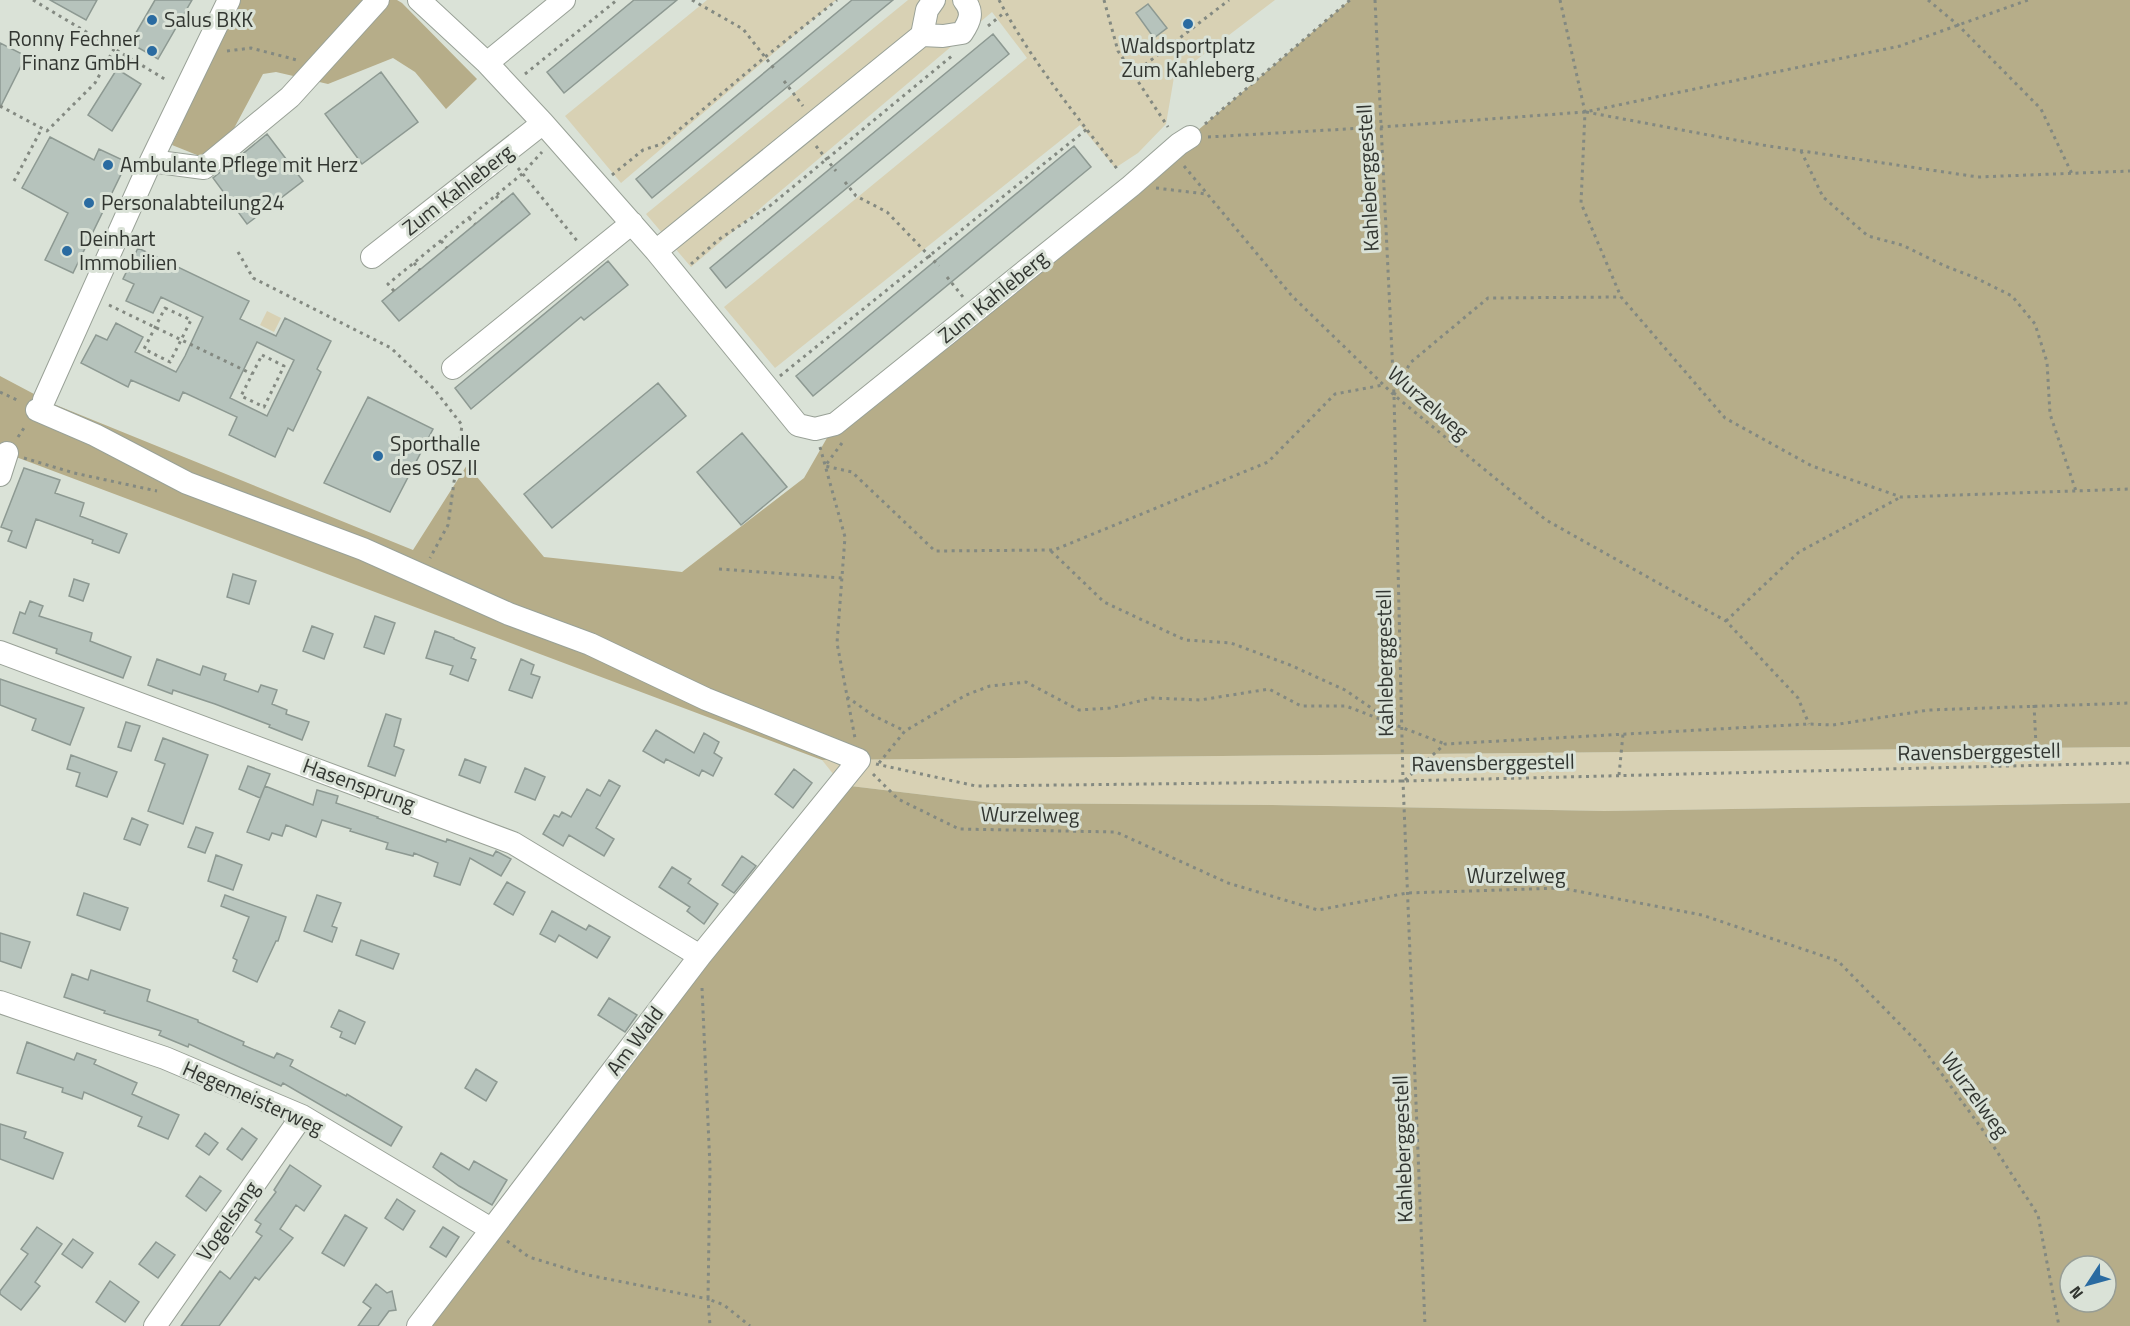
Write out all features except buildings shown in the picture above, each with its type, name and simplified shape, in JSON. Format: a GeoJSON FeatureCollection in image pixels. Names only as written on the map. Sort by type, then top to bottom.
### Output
{"type":"FeatureCollection","features":[{"type":"Feature","properties":{"kind":"street"},"geometry":{"type":"LineString","coordinates":[[229,0],[152,161],[41,405],[186,483],[363,549],[509,614],[590,644],[706,699],[869,762]]}},
{"type":"Feature","properties":{"kind":"street"},"geometry":{"type":"LineString","coordinates":[[152,161],[204,168],[290,97],[378,0]]}},
{"type":"Feature","properties":{"kind":"street"},"geometry":{"type":"LineString","coordinates":[[419,0],[487,63],[549,130],[656,251],[798,424],[815,429]]}},
{"type":"Feature","properties":{"kind":"street"},"geometry":{"type":"LineString","coordinates":[[487,63],[564,0]]}},
{"type":"Feature","properties":{"kind":"street"},"geometry":{"type":"LineString","coordinates":[[656,251],[922,35],[927,10],[934,0]]}},
{"type":"Feature","properties":{"kind":"street"},"geometry":{"type":"LineString","coordinates":[[922,35],[943,36],[962,33],[970,21],[971,13],[964,0]]}},
{"type":"Feature","properties":{"kind":"street","name":"Zum Kahleberg"},"geometry":{"type":"LineString","coordinates":[[372,257],[505,153],[549,130]]}},
{"type":"Feature","properties":{"kind":"street","name":"Zum Kahleberg"},"geometry":{"type":"LineString","coordinates":[[815,429],[835,424],[1180,144]]}},
{"type":"Feature","properties":{"kind":"street"},"geometry":{"type":"LineString","coordinates":[[453,368],[632,223]]}},
{"type":"Feature","properties":{"kind":"street"},"geometry":{"type":"LineString","coordinates":[[0,475],[7,453]]}},
{"type":"Feature","properties":{"kind":"street","name":"Hasensprung"},"geometry":{"type":"LineString","coordinates":[[0,652],[513,843],[700,956]]}},
{"type":"Feature","properties":{"kind":"street","name":"Am Wald"},"geometry":{"type":"LineString","coordinates":[[417,1326],[700,956],[869,762]]}},
{"type":"Feature","properties":{"kind":"street","name":"Hegemeisterweg"},"geometry":{"type":"LineString","coordinates":[[0,1002],[165,1058],[302,1116],[491,1229]]}},
{"type":"Feature","properties":{"kind":"street","name":"Vogelsang"},"geometry":{"type":"LineString","coordinates":[[155,1326],[302,1116]]}},
{"type":"Feature","properties":{"kind":"path"},"geometry":{"type":"LineString","coordinates":[[33,0],[185,91]]}},
{"type":"Feature","properties":{"kind":"path"},"geometry":{"type":"LineString","coordinates":[[509,87],[617,0]]}},
{"type":"Feature","properties":{"kind":"path"},"geometry":{"type":"LineString","coordinates":[[692,0],[743,29],[776,71]]}},
{"type":"Feature","properties":{"kind":"path"},"geometry":{"type":"LineString","coordinates":[[598,186],[643,150],[662,144],[837,0]]}},
{"type":"Feature","properties":{"kind":"path"},"geometry":{"type":"LineString","coordinates":[[999,0],[1019,36],[1050,82],[1131,186],[1207,194]]}},
{"type":"Feature","properties":{"kind":"path","name":"Wurzelweg"},"geometry":{"type":"LineString","coordinates":[[1104,0],[1118,51],[1180,144],[1207,194],[1292,296],[1394,396],[1546,520],[1726,621],[1798,698],[1809,724]]}},
{"type":"Feature","properties":{"kind":"path"},"geometry":{"type":"LineString","coordinates":[[1133,74],[1229,0]]}},
{"type":"Feature","properties":{"kind":"path"},"geometry":{"type":"LineString","coordinates":[[1180,144],[1350,0]]}},
{"type":"Feature","properties":{"kind":"path","name":"Kahleberggestell"},"geometry":{"type":"LineString","coordinates":[[1375,0],[1394,396],[1403,781],[1425,1326]]}},
{"type":"Feature","properties":{"kind":"path"},"geometry":{"type":"LineString","coordinates":[[1560,0],[1585,112],[1581,203],[1621,297],[1725,418],[1812,466],[1901,497],[2130,489]]}},
{"type":"Feature","properties":{"kind":"path"},"geometry":{"type":"LineString","coordinates":[[1928,0],[1958,25],[2041,108],[2072,174]]}},
{"type":"Feature","properties":{"kind":"path"},"geometry":{"type":"LineString","coordinates":[[1180,144],[1585,112],[1900,46],[2028,0]]}},
{"type":"Feature","properties":{"kind":"path"},"geometry":{"type":"LineString","coordinates":[[988,26],[1005,12]]}},
{"type":"Feature","properties":{"kind":"path"},"geometry":{"type":"LineString","coordinates":[[0,106],[47,131],[95,83],[114,48]]}},
{"type":"Feature","properties":{"kind":"path"},"geometry":{"type":"LineString","coordinates":[[203,54],[251,48],[319,65]]}},
{"type":"Feature","properties":{"kind":"path"},"geometry":{"type":"LineString","coordinates":[[676,276],[718,240],[771,205],[961,48]]}},
{"type":"Feature","properties":{"kind":"path"},"geometry":{"type":"LineString","coordinates":[[784,81],[826,159],[836,171]]}},
{"type":"Feature","properties":{"kind":"path"},"geometry":{"type":"LineString","coordinates":[[1585,112],[1801,151],[1978,177],[2130,171]]}},
{"type":"Feature","properties":{"kind":"path"},"geometry":{"type":"LineString","coordinates":[[14,181],[42,128]]}},
{"type":"Feature","properties":{"kind":"path"},"geometry":{"type":"LineString","coordinates":[[767,387],[1087,129]]}},
{"type":"Feature","properties":{"kind":"path"},"geometry":{"type":"LineString","coordinates":[[394,291],[388,284],[522,174],[549,130]]}},
{"type":"Feature","properties":{"kind":"path"},"geometry":{"type":"LineString","coordinates":[[1801,151],[1823,197],[1868,237],[1902,245],[2012,296],[2035,324],[2047,362],[2050,414],[2076,491]]}},
{"type":"Feature","properties":{"kind":"path"},"geometry":{"type":"LineString","coordinates":[[505,153],[590,257]]}},
{"type":"Feature","properties":{"kind":"path"},"geometry":{"type":"LineString","coordinates":[[844,182],[856,196],[887,212],[939,266]]}},
{"type":"Feature","properties":{"kind":"path"},"geometry":{"type":"LineString","coordinates":[[496,196],[501,202]]}},
{"type":"Feature","properties":{"kind":"path"},"geometry":{"type":"LineString","coordinates":[[470,218],[475,224]]}},
{"type":"Feature","properties":{"kind":"path"},"geometry":{"type":"LineString","coordinates":[[441,241],[447,248]]}},
{"type":"Feature","properties":{"kind":"path"},"geometry":{"type":"LineString","coordinates":[[238,252],[253,278],[391,348],[434,389],[462,425],[448,525],[420,574]]}},
{"type":"Feature","properties":{"kind":"path"},"geometry":{"type":"LineString","coordinates":[[414,263],[420,270]]}},
{"type":"Feature","properties":{"kind":"path"},"geometry":{"type":"LineString","coordinates":[[947,277],[975,311]]}},
{"type":"Feature","properties":{"kind":"path"},"geometry":{"type":"LineString","coordinates":[[91,296],[252,374]]}},
{"type":"Feature","properties":{"kind":"path"},"geometry":{"type":"LineString","coordinates":[[1394,396],[1410,363],[1488,298],[1621,297]]}},
{"type":"Feature","properties":{"kind":"path"},"geometry":{"type":"LineString","coordinates":[[165,308],[191,320],[170,362],[144,349],[155,327],[165,308]]}},
{"type":"Feature","properties":{"kind":"path"},"geometry":{"type":"LineString","coordinates":[[262,355],[284,366],[264,407],[242,396],[252,374],[262,355]]}},
{"type":"Feature","properties":{"kind":"path"},"geometry":{"type":"LineString","coordinates":[[825,466],[852,472],[935,551],[1054,550],[1268,462],[1335,394],[1383,385]]}},
{"type":"Feature","properties":{"kind":"path"},"geometry":{"type":"LineString","coordinates":[[815,429],[845,537],[837,642],[847,697],[869,762],[904,730],[966,695],[990,686],[1026,682],[1079,710],[1110,708],[1152,698],[1200,700],[1269,689],[1301,706],[1346,706],[1445,744],[1809,724],[1833,725],[1929,710],[2130,703]]}},
{"type":"Feature","properties":{"kind":"path"},"geometry":{"type":"LineString","coordinates":[[7,453],[74,473],[166,493],[186,483]]}},
{"type":"Feature","properties":{"kind":"path"},"geometry":{"type":"LineString","coordinates":[[1726,621],[1799,552],[1901,497]]}},
{"type":"Feature","properties":{"kind":"path"},"geometry":{"type":"LineString","coordinates":[[1050,550],[1104,602],[1185,640],[1231,643],[1290,665],[1345,690],[1372,710],[1402,727]]}},
{"type":"Feature","properties":{"kind":"path"},"geometry":{"type":"LineString","coordinates":[[719,569],[842,578]]}},
{"type":"Feature","properties":{"kind":"path"},"geometry":{"type":"LineString","coordinates":[[847,697],[874,716],[904,730]]}},
{"type":"Feature","properties":{"kind":"path"},"geometry":{"type":"LineString","coordinates":[[2034,705],[2037,765]]}},
{"type":"Feature","properties":{"kind":"path"},"geometry":{"type":"LineString","coordinates":[[1618,776],[1623,734]]}},
{"type":"Feature","properties":{"kind":"path"},"geometry":{"type":"LineString","coordinates":[[1403,781],[1445,744]]}},
{"type":"Feature","properties":{"kind":"path","name":"Wurzelweg"},"geometry":{"type":"LineString","coordinates":[[869,762],[898,799],[959,829],[1116,831],[1228,883],[1318,910],[1407,893],[1561,888],[1702,915],[1838,960],[1922,1047],[1985,1133],[2038,1215],[2059,1326]]}},
{"type":"Feature","properties":{"kind":"path","name":"Ravensberggestell"},"geometry":{"type":"LineString","coordinates":[[869,762],[976,786],[1403,781],[2130,763]]}},
{"type":"Feature","properties":{"kind":"path"},"geometry":{"type":"LineString","coordinates":[[700,956],[710,1167],[708,1299],[710,1326]]}},
{"type":"Feature","properties":{"kind":"path"},"geometry":{"type":"LineString","coordinates":[[491,1229],[529,1257],[588,1275],[708,1299],[724,1305],[750,1326]]}},
{"type":"Feature","properties":{"kind":"shaded area"},"geometry":{"type":"Polygon","coordinates":[[[241,0],[397,0],[477,79],[446,109],[415,72],[393,58],[328,84],[276,72],[263,74],[231,134],[202,157],[172,145],[225,27],[241,0]]]}},
{"type":"Feature","properties":{"kind":"shaded area"},"geometry":{"type":"Polygon","coordinates":[[[707,0],[836,0],[621,183],[565,116],[707,0]]]}},
{"type":"Feature","properties":{"kind":"shaded area"},"geometry":{"type":"Polygon","coordinates":[[[908,0],[1275,0],[1174,77],[1166,124],[1138,153],[1115,168],[1080,125],[775,368],[724,307],[1027,58],[992,12],[691,267],[646,214],[908,0]]]}},
{"type":"Feature","properties":{"kind":"shaded area"},"geometry":{"type":"Polygon","coordinates":[[[1350,0],[2130,0],[2130,747],[822,760],[8,454],[0,456],[0,376],[51,403],[413,550],[467,465],[544,557],[682,572],[804,478],[835,424],[1190,137],[1350,0]]]}},
{"type":"Feature","properties":{"kind":"shaded area"},"geometry":{"type":"Polygon","coordinates":[[[267,311],[281,318],[274,332],[260,325],[267,311]]]}},
{"type":"Feature","properties":{"kind":"shaded area"},"geometry":{"type":"Polygon","coordinates":[[[2130,747],[2130,803],[1605,811],[992,803],[842,785],[822,760],[2130,747]]]}},
{"type":"Feature","properties":{"kind":"shaded area"},"geometry":{"type":"Polygon","coordinates":[[[842,785],[992,803],[1605,811],[2130,803],[2130,1326],[430,1326],[842,785]]]}},
{"type":"Feature","properties":{"kind":"place","name":"Salus BKK"},"geometry":{"type":"Point","coordinates":[152,20]}},
{"type":"Feature","properties":{"kind":"place","name":"Waldsportplatz Zum Kahleberg"},"geometry":{"type":"Point","coordinates":[1188,24]}},
{"type":"Feature","properties":{"kind":"place","name":"Ronny Fechner Finanz GmbH"},"geometry":{"type":"Point","coordinates":[152,51]}},
{"type":"Feature","properties":{"kind":"place","name":"Ambulante Pflege mit Herz"},"geometry":{"type":"Point","coordinates":[108,165]}},
{"type":"Feature","properties":{"kind":"place","name":"Personalabteilung24"},"geometry":{"type":"Point","coordinates":[89,203]}},
{"type":"Feature","properties":{"kind":"place","name":"Deinhart Immobilien"},"geometry":{"type":"Point","coordinates":[67,251]}},
{"type":"Feature","properties":{"kind":"place","name":"Sporthalle des OSZ II"},"geometry":{"type":"Point","coordinates":[378,456]}}]}
